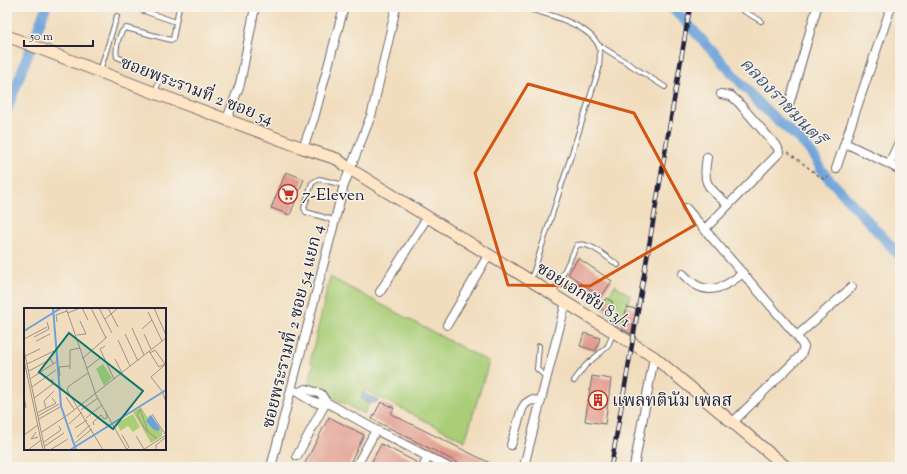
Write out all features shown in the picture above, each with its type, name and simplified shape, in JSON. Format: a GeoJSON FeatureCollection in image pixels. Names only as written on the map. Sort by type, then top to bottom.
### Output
{"type":"FeatureCollection","features":[{"type":"Feature","properties":{"kind":"street"},"geometry":{"type":"LineString","coordinates":[[227,119],[240,84],[254,7]]}},
{"type":"Feature","properties":{"kind":"street"},"geometry":{"type":"LineString","coordinates":[[303,148],[314,118],[344,7]]}},
{"type":"Feature","properties":{"kind":"street","name":"ซอยพระรามที่ 2 ซอย 54 แยก 4"},"geometry":{"type":"LineString","coordinates":[[271,467],[295,392],[344,185],[372,113],[396,7]]}},
{"type":"Feature","properties":{"kind":"street"},"geometry":{"type":"LineString","coordinates":[[788,108],[817,7]]}},
{"type":"Feature","properties":{"kind":"street"},"geometry":{"type":"LineString","coordinates":[[836,168],[891,7]]}},
{"type":"Feature","properties":{"kind":"street","name":"ซอยพระรามที่ 2 ซอย 54"},"geometry":{"type":"LineString","coordinates":[[9,37],[155,93],[303,148],[337,159],[350,169]]}},
{"type":"Feature","properties":{"kind":"street"},"geometry":{"type":"LineString","coordinates":[[705,229],[779,153],[778,148],[738,102],[731,96],[721,94]]}},
{"type":"Feature","properties":{"kind":"street"},"geometry":{"type":"LineString","coordinates":[[889,164],[900,140]]}},
{"type":"Feature","properties":{"kind":"street"},"geometry":{"type":"LineString","coordinates":[[845,143],[900,170]]}},
{"type":"Feature","properties":{"kind":"street"},"geometry":{"type":"LineString","coordinates":[[707,157],[704,174],[706,182],[728,205]]}},
{"type":"Feature","properties":{"kind":"street","name":"ซอยเอกชัย 83/1"},"geometry":{"type":"LineString","coordinates":[[350,169],[654,357],[786,467]]}},
{"type":"Feature","properties":{"kind":"street"},"geometry":{"type":"LineString","coordinates":[[686,208],[797,336],[804,347],[801,355],[732,422]]}},
{"type":"Feature","properties":{"kind":"street"},"geometry":{"type":"LineString","coordinates":[[380,292],[428,216]]}},
{"type":"Feature","properties":{"kind":"street"},"geometry":{"type":"LineString","coordinates":[[447,325],[489,254]]}},
{"type":"Feature","properties":{"kind":"street"},"geometry":{"type":"LineString","coordinates":[[683,274],[696,287],[716,288],[732,282],[743,273]]}},
{"type":"Feature","properties":{"kind":"street"},"geometry":{"type":"LineString","coordinates":[[797,336],[852,287]]}},
{"type":"Feature","properties":{"kind":"street"},"geometry":{"type":"LineString","coordinates":[[525,462],[566,302]]}},
{"type":"Feature","properties":{"kind":"street"},"geometry":{"type":"LineString","coordinates":[[634,467],[654,357]]}},
{"type":"Feature","properties":{"kind":"street"},"geometry":{"type":"LineString","coordinates":[[295,392],[304,398],[318,403],[326,402],[376,430],[448,467]]}},
{"type":"Feature","properties":{"kind":"street"},"geometry":{"type":"LineString","coordinates":[[510,445],[525,404],[531,400],[541,401]]}},
{"type":"Feature","properties":{"kind":"street"},"geometry":{"type":"LineString","coordinates":[[297,456],[326,402]]}},
{"type":"Feature","properties":{"kind":"street"},"geometry":{"type":"LineString","coordinates":[[356,467],[376,430]]}},
{"type":"Feature","properties":{"kind":"street"},"geometry":{"type":"LineString","coordinates":[[423,467],[428,457]]}},
{"type":"Feature","properties":{"kind":"lane"},"geometry":{"type":"LineString","coordinates":[[155,93],[160,79],[159,74],[117,57],[116,53],[122,32],[126,28],[171,40],[173,39],[179,7]]}},
{"type":"Feature","properties":{"kind":"lane"},"geometry":{"type":"LineString","coordinates":[[521,7],[547,13],[584,30],[598,45],[665,87]]}},
{"type":"Feature","properties":{"kind":"lane"},"geometry":{"type":"LineString","coordinates":[[737,7],[760,21]]}},
{"type":"Feature","properties":{"kind":"lane"},"geometry":{"type":"LineString","coordinates":[[140,10],[176,22]]}},
{"type":"Feature","properties":{"kind":"lane"},"geometry":{"type":"LineString","coordinates":[[100,72],[117,16]]}},
{"type":"Feature","properties":{"kind":"lane"},"geometry":{"type":"LineString","coordinates":[[531,281],[599,69],[600,51],[598,45]]}},
{"type":"Feature","properties":{"kind":"lane"},"geometry":{"type":"LineString","coordinates":[[334,226],[330,220],[306,212],[304,208],[312,183],[315,180],[319,179],[344,185]]}},
{"type":"Feature","properties":{"kind":"lane"},"geometry":{"type":"LineString","coordinates":[[553,294],[578,245],[583,243],[589,245],[618,265]]}},
{"type":"Feature","properties":{"kind":"lane"},"geometry":{"type":"LineString","coordinates":[[574,381],[585,366],[608,346],[613,332]]}},
{"type":"Feature","properties":{"kind":"lane"},"geometry":{"type":"LineString","coordinates":[[538,346],[537,369],[547,377]]}},
{"type":"Feature","properties":{"kind":"path"},"geometry":{"type":"LineString","coordinates":[[779,153],[789,152],[822,179],[826,178]]}},
{"type":"Feature","properties":{"kind":"highlighted area"},"geometry":{"type":"Polygon","coordinates":[[[528,84],[634,113],[695,225],[590,286],[508,285],[475,173],[528,84]]]}},
{"type":"Feature","properties":{"kind":"green space"},"geometry":{"type":"Polygon","coordinates":[[[330,277],[489,362],[465,441],[365,390],[361,398],[369,403],[364,414],[308,384],[314,364],[310,362],[330,277]]]}},
{"type":"Feature","properties":{"kind":"green space"},"geometry":{"type":"Polygon","coordinates":[[[615,285],[630,295],[623,323],[606,312],[613,302],[606,298],[615,285]]]}},
{"type":"Feature","properties":{"kind":"water"},"geometry":{"type":"Polygon","coordinates":[[[363,393],[378,400],[376,403],[373,402],[371,404],[361,398],[363,393]]]}},
{"type":"Feature","properties":{"kind":"building","name":"7-Eleven"},"geometry":{"type":"Polygon","coordinates":[[[286,172],[304,179],[290,215],[271,208],[286,172]]]}},
{"type":"Feature","properties":{"kind":"building"},"geometry":{"type":"Polygon","coordinates":[[[578,258],[612,281],[601,297],[568,274],[578,258]]]}},
{"type":"Feature","properties":{"kind":"building"},"geometry":{"type":"Polygon","coordinates":[[[606,298],[613,302],[606,312],[599,307],[606,298]]]}},
{"type":"Feature","properties":{"kind":"building"},"geometry":{"type":"Polygon","coordinates":[[[627,307],[636,309],[631,334],[622,329],[627,307]]]}},
{"type":"Feature","properties":{"kind":"building"},"geometry":{"type":"Polygon","coordinates":[[[584,333],[600,338],[596,351],[580,346],[584,333]]]}},
{"type":"Feature","properties":{"kind":"building","name":"แพลทตินัม เพลส"},"geometry":{"type":"Polygon","coordinates":[[[592,376],[611,379],[605,424],[585,421],[592,376]]]}},
{"type":"Feature","properties":{"kind":"building"},"geometry":{"type":"Polygon","coordinates":[[[381,402],[394,408],[391,414],[498,467],[466,467],[372,419],[381,402]]]}},
{"type":"Feature","properties":{"kind":"building"},"geometry":{"type":"Polygon","coordinates":[[[329,417],[364,435],[348,467],[303,467],[329,417]]]}},
{"type":"Feature","properties":{"kind":"building"},"geometry":{"type":"Polygon","coordinates":[[[381,444],[416,462],[413,467],[369,467],[381,444]]]}},
{"type":"Feature","properties":{"kind":"waterway"},"geometry":{"type":"LineString","coordinates":[[7,110],[46,7]]}},
{"type":"Feature","properties":{"kind":"waterway","name":"คลองราชมนตรี"},"geometry":{"type":"LineString","coordinates":[[672,7],[763,107],[803,143],[810,151],[821,170],[900,256]]}},
{"type":"Feature","properties":{"kind":"railway"},"geometry":{"type":"LineString","coordinates":[[611,467],[690,7]]}},
{"type":"Feature","properties":{"kind":"place","name":"7-Eleven"},"geometry":{"type":"Point","coordinates":[288,194]}},
{"type":"Feature","properties":{"kind":"place","name":"แพลทตินัม เพลส"},"geometry":{"type":"Point","coordinates":[598,400]}}]}
